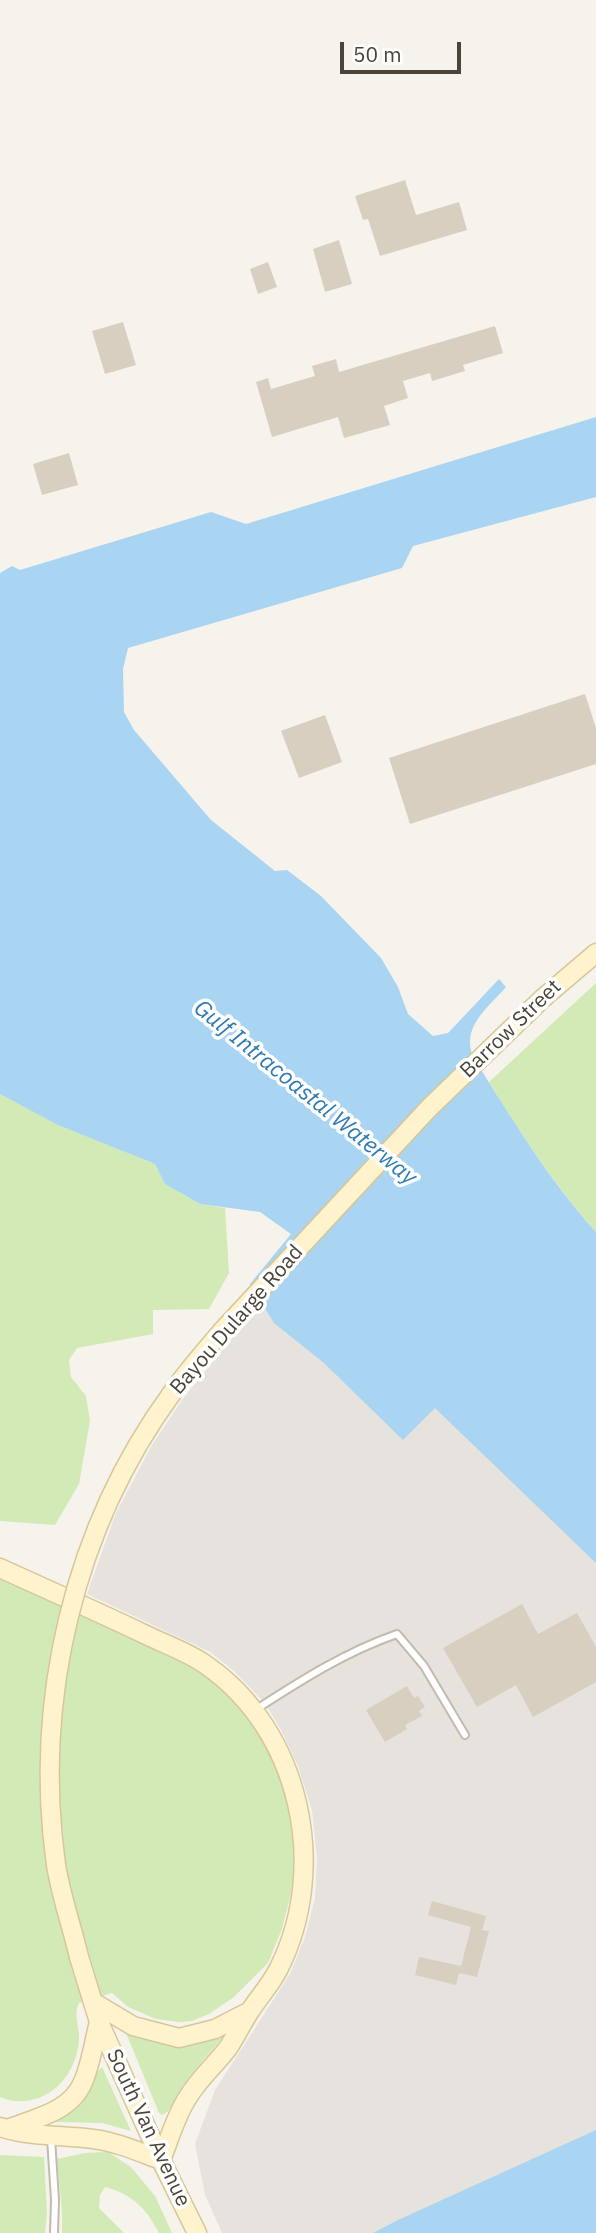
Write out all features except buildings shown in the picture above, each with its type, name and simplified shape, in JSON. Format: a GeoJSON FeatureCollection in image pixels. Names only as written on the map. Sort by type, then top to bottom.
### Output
{"type":"FeatureCollection","features":[{"type":"Feature","properties":{"kind":"main road","name":"Barrow Street"},"geometry":{"type":"LineString","coordinates":[[429,1108],[542,999],[596,953]]}},
{"type":"Feature","properties":{"kind":"main road","name":"Bayou Dularge Road"},"geometry":{"type":"LineString","coordinates":[[99,2022],[79,1957],[57,1867],[50,1807],[51,1728],[60,1653],[85,1560],[105,1509],[142,1439],[172,1392],[222,1331],[429,1108]]}},
{"type":"Feature","properties":{"kind":"main road"},"geometry":{"type":"LineString","coordinates":[[0,1568],[204,1663],[226,1680],[254,1710],[271,1736],[287,1770],[300,1812],[305,1858],[303,1896],[279,1969],[228,2047],[187,2098],[161,2160],[117,2143],[3,2128]]}},
{"type":"Feature","properties":{"kind":"main road"},"geometry":{"type":"LineString","coordinates":[[93,2002],[133,2026],[179,2038],[215,2029],[250,2011]]}},
{"type":"Feature","properties":{"kind":"main road"},"geometry":{"type":"LineString","coordinates":[[3,2128],[50,2114],[70,2101],[83,2082],[99,2022]]}},
{"type":"Feature","properties":{"kind":"main road","name":"South Van Avenue"},"geometry":{"type":"LineString","coordinates":[[99,2022],[197,2233]]}},
{"type":"Feature","properties":{"kind":"lane"},"geometry":{"type":"LineString","coordinates":[[254,1710],[364,1645],[397,1634],[424,1666],[465,1735]]}},
{"type":"Feature","properties":{"kind":"lane"},"geometry":{"type":"LineString","coordinates":[[51,2136],[54,2233]]}},
{"type":"Feature","properties":{"kind":"shaded area"},"geometry":{"type":"Polygon","coordinates":[[[268,1301],[596,1476],[596,2178],[472,2233],[222,2233],[205,2195],[195,2144],[215,2090],[290,1974],[305,1937],[315,1898],[317,1858],[312,1810],[298,1766],[281,1730],[264,1702],[234,1671],[210,1652],[87,1594],[116,1513],[152,1445],[182,1400],[231,1339],[268,1301]]]}},
{"type":"Feature","properties":{"kind":"green space"},"geometry":{"type":"Polygon","coordinates":[[[596,983],[596,1232],[539,1159],[489,1082],[596,983]]]}},
{"type":"Feature","properties":{"kind":"green space"},"geometry":{"type":"Polygon","coordinates":[[[0,1094],[59,1125],[155,1164],[165,1184],[200,1204],[225,1208],[229,1273],[209,1309],[153,1310],[153,1334],[77,1348],[69,1360],[71,1377],[86,1396],[90,1421],[79,1484],[55,1525],[0,1521],[0,1094]]]}},
{"type":"Feature","properties":{"kind":"green space"},"geometry":{"type":"Polygon","coordinates":[[[0,1575],[157,1644],[203,1673],[235,1698],[272,1751],[292,1817],[295,1863],[282,1929],[268,1963],[234,1997],[209,2014],[192,2021],[178,2022],[156,2019],[128,2007],[112,1993],[79,2003],[79,2040],[73,2064],[60,2084],[51,2092],[29,2101],[0,2097],[0,1575]]]}},
{"type":"Feature","properties":{"kind":"green space"},"geometry":{"type":"Polygon","coordinates":[[[124,2028],[224,2032],[224,2036],[188,2078],[170,2109],[162,2115],[124,2028]]]}},
{"type":"Feature","properties":{"kind":"green space"},"geometry":{"type":"Polygon","coordinates":[[[102,2067],[131,2131],[102,2123],[55,2122],[53,2119],[85,2094],[102,2067]]]}},
{"type":"Feature","properties":{"kind":"green space"},"geometry":{"type":"Polygon","coordinates":[[[108,2152],[131,2167],[155,2196],[172,2233],[159,2233],[149,2217],[131,2198],[105,2187],[100,2195],[99,2208],[124,2233],[62,2233],[57,2159],[85,2153],[108,2152]]]}},
{"type":"Feature","properties":{"kind":"green space"},"geometry":{"type":"Polygon","coordinates":[[[0,2155],[44,2157],[47,2214],[45,2233],[0,2233],[0,2155]]]}},
{"type":"Feature","properties":{"kind":"water","name":"Gulf Intracoastal Waterway"},"geometry":{"type":"Polygon","coordinates":[[[596,417],[596,497],[413,546],[402,568],[128,648],[123,669],[124,712],[134,730],[211,820],[275,871],[287,870],[321,896],[381,958],[398,987],[408,1014],[433,1036],[448,1033],[499,979],[506,987],[484,1010],[473,1027],[470,1046],[473,1057],[546,1169],[596,1232],[596,1563],[435,1408],[403,1440],[324,1363],[274,1323],[250,1284],[291,1234],[260,1212],[200,1204],[165,1184],[155,1164],[58,1125],[0,1094],[0,573],[12,566],[20,570],[211,512],[246,524],[596,417]]]}},
{"type":"Feature","properties":{"kind":"water"},"geometry":{"type":"Polygon","coordinates":[[[596,2130],[596,2233],[373,2233],[398,2220],[596,2130]]]}}]}
